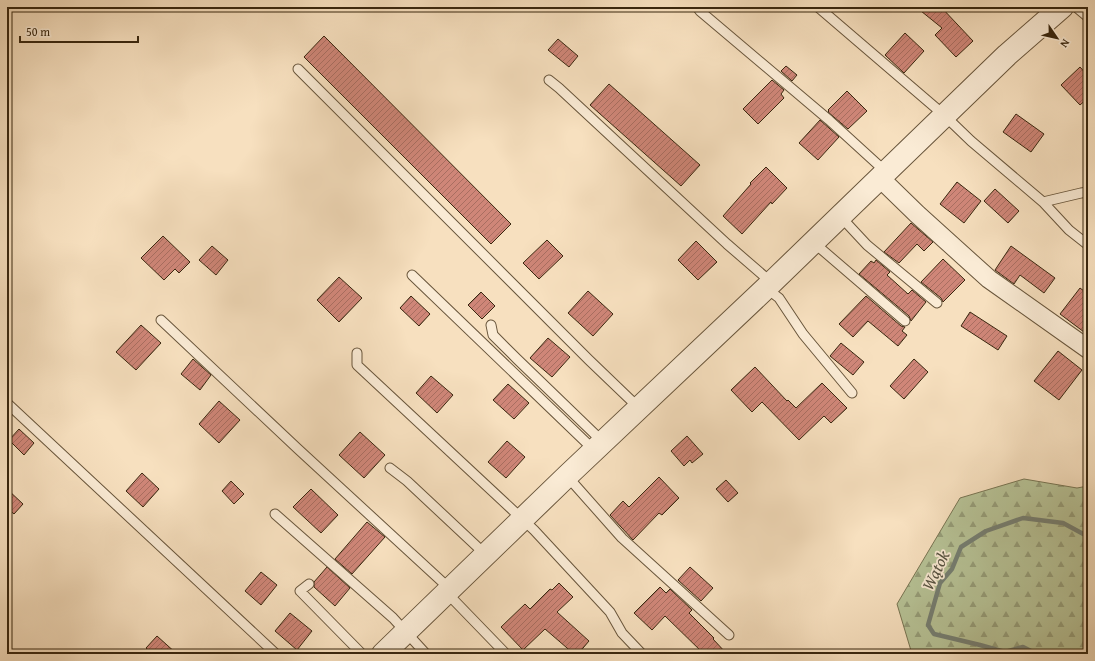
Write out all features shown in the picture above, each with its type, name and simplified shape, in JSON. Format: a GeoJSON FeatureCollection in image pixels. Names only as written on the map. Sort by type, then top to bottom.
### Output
{"type":"FeatureCollection","features":[{"type":"Feature","properties":{"kind":"street"},"geometry":{"type":"LineString","coordinates":[[383,654],[567,476],[769,285],[944,115],[1007,55],[1062,7]]}},
{"type":"Feature","properties":{"kind":"street"},"geometry":{"type":"LineString","coordinates":[[883,175],[917,214],[989,279],[1088,349]]}},
{"type":"Feature","properties":{"kind":"lane"},"geometry":{"type":"LineString","coordinates":[[697,7],[829,120],[883,175]]}},
{"type":"Feature","properties":{"kind":"lane"},"geometry":{"type":"LineString","coordinates":[[818,7],[1043,202],[1069,230],[1088,245]]}},
{"type":"Feature","properties":{"kind":"lane"},"geometry":{"type":"LineString","coordinates":[[1076,7],[1088,17]]}},
{"type":"Feature","properties":{"kind":"lane"},"geometry":{"type":"LineString","coordinates":[[298,69],[589,360],[639,408]]}},
{"type":"Feature","properties":{"kind":"lane"},"geometry":{"type":"LineString","coordinates":[[549,80],[727,244],[769,285],[803,334],[852,393]]}},
{"type":"Feature","properties":{"kind":"lane"},"geometry":{"type":"LineString","coordinates":[[1043,202],[1088,192]]}},
{"type":"Feature","properties":{"kind":"lane"},"geometry":{"type":"LineString","coordinates":[[840,216],[867,246],[937,304]]}},
{"type":"Feature","properties":{"kind":"lane"},"geometry":{"type":"LineString","coordinates":[[813,242],[905,322]]}},
{"type":"Feature","properties":{"kind":"lane"},"geometry":{"type":"LineString","coordinates":[[412,275],[599,446]]}},
{"type":"Feature","properties":{"kind":"lane"},"geometry":{"type":"LineString","coordinates":[[161,320],[448,590],[506,654]]}},
{"type":"Feature","properties":{"kind":"lane"},"geometry":{"type":"LineString","coordinates":[[491,325],[493,335],[599,446]]}},
{"type":"Feature","properties":{"kind":"lane"},"geometry":{"type":"LineString","coordinates":[[357,353],[356,365],[523,519],[610,612],[622,633],[642,654]]}},
{"type":"Feature","properties":{"kind":"lane"},"geometry":{"type":"LineString","coordinates":[[7,403],[276,654]]}},
{"type":"Feature","properties":{"kind":"lane"},"geometry":{"type":"LineString","coordinates":[[390,468],[407,481],[486,555]]}},
{"type":"Feature","properties":{"kind":"lane"},"geometry":{"type":"LineString","coordinates":[[567,476],[622,538],[729,635]]}},
{"type":"Feature","properties":{"kind":"lane"},"geometry":{"type":"LineString","coordinates":[[275,514],[393,618],[426,654]]}},
{"type":"Feature","properties":{"kind":"lane"},"geometry":{"type":"LineString","coordinates":[[308,584],[300,591],[362,654]]}},
{"type":"Feature","properties":{"kind":"green space"},"geometry":{"type":"Polygon","coordinates":[[[1024,479],[1077,488],[1088,486],[1088,654],[912,654],[897,604],[960,498],[1024,479]]]}},
{"type":"Feature","properties":{"kind":"building"},"geometry":{"type":"Polygon","coordinates":[[[916,7],[941,7],[973,41],[956,57],[935,35],[942,28],[916,7]]]}},
{"type":"Feature","properties":{"kind":"building"},"geometry":{"type":"Polygon","coordinates":[[[905,33],[924,51],[904,73],[885,55],[905,33]]]}},
{"type":"Feature","properties":{"kind":"building"},"geometry":{"type":"Polygon","coordinates":[[[324,36],[511,224],[491,244],[304,57],[324,36]]]}},
{"type":"Feature","properties":{"kind":"building"},"geometry":{"type":"Polygon","coordinates":[[[558,39],[578,56],[569,67],[548,50],[558,39]]]}},
{"type":"Feature","properties":{"kind":"building"},"geometry":{"type":"Polygon","coordinates":[[[786,66],[797,75],[792,81],[781,71],[786,66]]]}},
{"type":"Feature","properties":{"kind":"building"},"geometry":{"type":"Polygon","coordinates":[[[1080,67],[1088,76],[1088,98],[1080,105],[1061,85],[1080,67]]]}},
{"type":"Feature","properties":{"kind":"building"},"geometry":{"type":"Polygon","coordinates":[[[772,80],[784,90],[781,94],[784,98],[758,124],[743,109],[772,80]]]}},
{"type":"Feature","properties":{"kind":"building"},"geometry":{"type":"Polygon","coordinates":[[[609,84],[700,165],[681,186],[590,105],[609,84]]]}},
{"type":"Feature","properties":{"kind":"building"},"geometry":{"type":"Polygon","coordinates":[[[847,91],[867,111],[848,129],[828,112],[828,110],[847,91]]]}},
{"type":"Feature","properties":{"kind":"building"},"geometry":{"type":"Polygon","coordinates":[[[1016,114],[1044,134],[1031,152],[1003,132],[1016,114]]]}},
{"type":"Feature","properties":{"kind":"building"},"geometry":{"type":"Polygon","coordinates":[[[820,120],[839,137],[818,160],[799,143],[820,120]]]}},
{"type":"Feature","properties":{"kind":"building"},"geometry":{"type":"Polygon","coordinates":[[[766,167],[787,188],[772,204],[771,202],[742,234],[723,216],[751,184],[750,183],[766,167]]]}},
{"type":"Feature","properties":{"kind":"building"},"geometry":{"type":"Polygon","coordinates":[[[957,182],[981,201],[964,223],[940,204],[957,182]]]}},
{"type":"Feature","properties":{"kind":"building"},"geometry":{"type":"Polygon","coordinates":[[[995,189],[1019,211],[1008,223],[984,201],[995,189]]]}},
{"type":"Feature","properties":{"kind":"building"},"geometry":{"type":"Polygon","coordinates":[[[911,223],[933,242],[924,251],[917,244],[899,263],[884,252],[911,223]]]}},
{"type":"Feature","properties":{"kind":"building"},"geometry":{"type":"Polygon","coordinates":[[[163,236],[190,262],[179,273],[175,269],[164,280],[141,258],[163,236]]]}},
{"type":"Feature","properties":{"kind":"building"},"geometry":{"type":"Polygon","coordinates":[[[547,240],[563,256],[539,279],[523,263],[547,240]]]}},
{"type":"Feature","properties":{"kind":"building"},"geometry":{"type":"Polygon","coordinates":[[[696,241],[717,262],[698,280],[678,260],[696,241]]]}},
{"type":"Feature","properties":{"kind":"building"},"geometry":{"type":"Polygon","coordinates":[[[212,246],[228,260],[216,275],[199,260],[212,246]]]}},
{"type":"Feature","properties":{"kind":"building"},"geometry":{"type":"Polygon","coordinates":[[[1011,246],[1055,278],[1044,293],[1020,275],[1014,284],[995,270],[1011,246]]]}},
{"type":"Feature","properties":{"kind":"building"},"geometry":{"type":"Polygon","coordinates":[[[943,259],[965,280],[943,302],[941,298],[921,282],[943,259]]]}},
{"type":"Feature","properties":{"kind":"building"},"geometry":{"type":"Polygon","coordinates":[[[876,260],[890,272],[887,275],[908,294],[912,290],[926,302],[911,321],[909,316],[859,274],[871,261],[874,263],[876,260]]]}},
{"type":"Feature","properties":{"kind":"building"},"geometry":{"type":"Polygon","coordinates":[[[339,277],[362,298],[339,322],[317,300],[339,277]]]}},
{"type":"Feature","properties":{"kind":"building"},"geometry":{"type":"Polygon","coordinates":[[[1080,288],[1088,294],[1088,335],[1060,314],[1080,288]]]}},
{"type":"Feature","properties":{"kind":"building"},"geometry":{"type":"Polygon","coordinates":[[[588,291],[613,314],[593,336],[568,313],[588,291]]]}},
{"type":"Feature","properties":{"kind":"building"},"geometry":{"type":"Polygon","coordinates":[[[481,292],[495,306],[482,319],[468,305],[481,292]]]}},
{"type":"Feature","properties":{"kind":"building"},"geometry":{"type":"Polygon","coordinates":[[[411,296],[430,314],[419,326],[400,308],[411,296]]]}},
{"type":"Feature","properties":{"kind":"building"},"geometry":{"type":"Polygon","coordinates":[[[866,296],[901,326],[905,327],[902,331],[907,335],[898,346],[868,321],[853,337],[839,324],[866,296]]]}},
{"type":"Feature","properties":{"kind":"building"},"geometry":{"type":"Polygon","coordinates":[[[970,312],[1007,336],[998,350],[961,326],[970,312]]]}},
{"type":"Feature","properties":{"kind":"building"},"geometry":{"type":"Polygon","coordinates":[[[141,325],[161,343],[136,370],[116,352],[141,325]]]}},
{"type":"Feature","properties":{"kind":"building"},"geometry":{"type":"Polygon","coordinates":[[[548,338],[570,357],[552,377],[530,358],[548,338]]]}},
{"type":"Feature","properties":{"kind":"building"},"geometry":{"type":"Polygon","coordinates":[[[841,343],[864,362],[853,375],[830,356],[841,343]]]}},
{"type":"Feature","properties":{"kind":"building"},"geometry":{"type":"Polygon","coordinates":[[[1058,351],[1082,370],[1059,400],[1034,381],[1058,351]]]}},
{"type":"Feature","properties":{"kind":"building"},"geometry":{"type":"Polygon","coordinates":[[[193,359],[211,375],[200,390],[181,374],[193,359]]]}},
{"type":"Feature","properties":{"kind":"building"},"geometry":{"type":"Polygon","coordinates":[[[914,359],[928,372],[904,399],[890,386],[914,359]]]}},
{"type":"Feature","properties":{"kind":"building"},"geometry":{"type":"Polygon","coordinates":[[[755,367],[787,401],[788,400],[796,408],[822,383],[847,408],[831,423],[824,416],[799,440],[762,402],[752,412],[731,390],[755,367]]]}},
{"type":"Feature","properties":{"kind":"building"},"geometry":{"type":"Polygon","coordinates":[[[431,376],[453,395],[437,413],[416,393],[431,376]]]}},
{"type":"Feature","properties":{"kind":"building"},"geometry":{"type":"Polygon","coordinates":[[[508,384],[529,403],[514,419],[493,400],[508,384]]]}},
{"type":"Feature","properties":{"kind":"building"},"geometry":{"type":"Polygon","coordinates":[[[219,401],[240,420],[219,443],[199,424],[219,401]]]}},
{"type":"Feature","properties":{"kind":"building"},"geometry":{"type":"Polygon","coordinates":[[[19,429],[34,443],[24,455],[9,440],[19,429]]]}},
{"type":"Feature","properties":{"kind":"building"},"geometry":{"type":"Polygon","coordinates":[[[360,432],[385,455],[364,478],[339,455],[360,432]]]}},
{"type":"Feature","properties":{"kind":"building"},"geometry":{"type":"Polygon","coordinates":[[[687,436],[703,454],[692,463],[690,460],[684,466],[671,451],[687,436]]]}},
{"type":"Feature","properties":{"kind":"building"},"geometry":{"type":"Polygon","coordinates":[[[507,441],[525,457],[506,478],[488,462],[507,441]]]}},
{"type":"Feature","properties":{"kind":"building"},"geometry":{"type":"Polygon","coordinates":[[[142,473],[159,489],[143,507],[126,491],[142,473]]]}},
{"type":"Feature","properties":{"kind":"building"},"geometry":{"type":"Polygon","coordinates":[[[659,477],[679,498],[662,515],[659,513],[633,540],[610,515],[623,501],[629,507],[659,477]]]}},
{"type":"Feature","properties":{"kind":"building"},"geometry":{"type":"Polygon","coordinates":[[[726,480],[738,493],[728,502],[716,489],[726,480]]]}},
{"type":"Feature","properties":{"kind":"building"},"geometry":{"type":"Polygon","coordinates":[[[231,481],[244,494],[234,504],[222,491],[231,481]]]}},
{"type":"Feature","properties":{"kind":"building"},"geometry":{"type":"Polygon","coordinates":[[[7,489],[23,504],[14,514],[7,508],[7,489]]]}},
{"type":"Feature","properties":{"kind":"building"},"geometry":{"type":"Polygon","coordinates":[[[311,489],[338,515],[321,533],[293,507],[311,489]]]}},
{"type":"Feature","properties":{"kind":"building"},"geometry":{"type":"Polygon","coordinates":[[[367,522],[385,537],[352,574],[335,559],[367,522]]]}},
{"type":"Feature","properties":{"kind":"building"},"geometry":{"type":"Polygon","coordinates":[[[327,567],[350,588],[335,606],[314,587],[314,582],[327,567]]]}},
{"type":"Feature","properties":{"kind":"building"},"geometry":{"type":"Polygon","coordinates":[[[690,567],[713,588],[701,601],[678,580],[690,567]]]}},
{"type":"Feature","properties":{"kind":"building"},"geometry":{"type":"Polygon","coordinates":[[[261,572],[277,585],[261,605],[245,591],[261,572]]]}},
{"type":"Feature","properties":{"kind":"building"},"geometry":{"type":"Polygon","coordinates":[[[559,583],[573,597],[557,612],[589,641],[578,654],[574,654],[545,629],[523,650],[501,627],[525,604],[530,609],[550,589],[552,590],[559,583]]]}},
{"type":"Feature","properties":{"kind":"building"},"geometry":{"type":"Polygon","coordinates":[[[660,587],[666,593],[670,589],[692,610],[689,613],[714,638],[713,639],[727,654],[704,654],[665,616],[652,630],[634,613],[660,587]]]}},
{"type":"Feature","properties":{"kind":"building"},"geometry":{"type":"Polygon","coordinates":[[[290,613],[312,631],[297,650],[275,631],[290,613]]]}},
{"type":"Feature","properties":{"kind":"building"},"geometry":{"type":"Polygon","coordinates":[[[157,636],[177,654],[153,654],[146,648],[157,636]]]}},
{"type":"Feature","properties":{"kind":"waterway","name":"Wątok"},"geometry":{"type":"LineString","coordinates":[[1035,654],[1023,647],[1005,652],[934,634],[928,625],[940,583],[952,569],[961,547],[986,531],[1023,518],[1063,523],[1087,536],[1088,538]]}}]}
